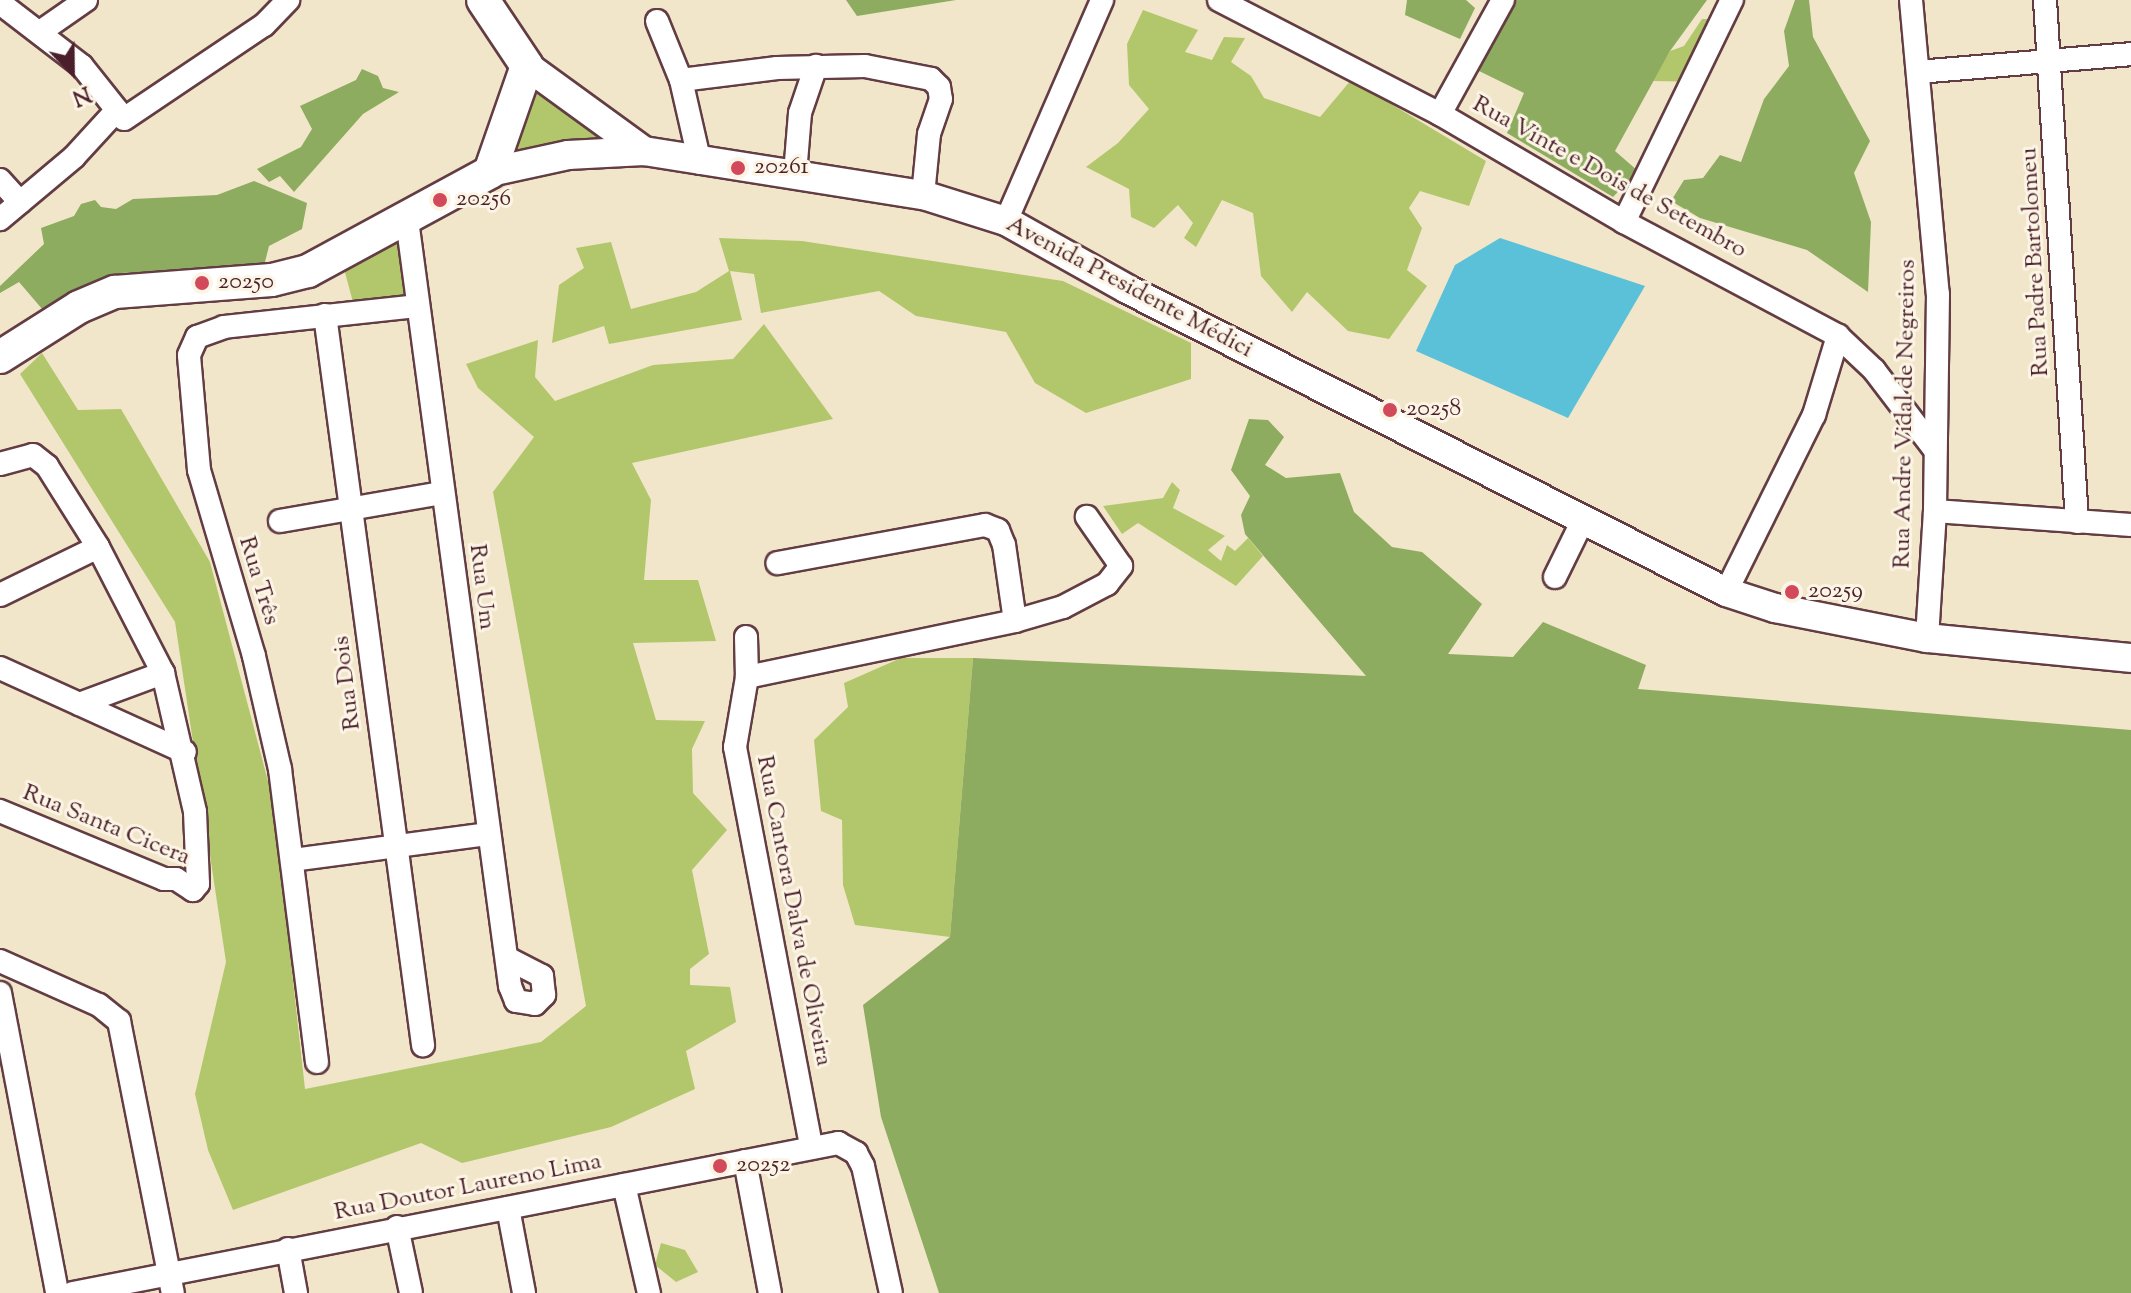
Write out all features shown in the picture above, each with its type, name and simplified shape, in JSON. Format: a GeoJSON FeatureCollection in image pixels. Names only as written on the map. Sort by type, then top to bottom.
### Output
{"type":"FeatureCollection","features":[{"type":"Feature","properties":{"kind":"main road"},"geometry":{"type":"LineString","coordinates":[[0,357],[79,307],[115,292],[291,276],[341,257],[490,172],[527,66],[483,0]]}},
{"type":"Feature","properties":{"kind":"street"},"geometry":{"type":"LineString","coordinates":[[40,32],[86,0]]}},
{"type":"Feature","properties":{"kind":"street"},"geometry":{"type":"LineString","coordinates":[[124,119],[264,25],[288,0]]}},
{"type":"Feature","properties":{"kind":"street"},"geometry":{"type":"LineString","coordinates":[[1006,221],[1102,0]]}},
{"type":"Feature","properties":{"kind":"street","name":"Rua Vinte e Dois de Setembro"},"geometry":{"type":"LineString","coordinates":[[1219,0],[1440,114],[1624,222],[1838,336],[1874,370],[1935,450]]}},
{"type":"Feature","properties":{"kind":"street"},"geometry":{"type":"LineString","coordinates":[[1440,114],[1503,0]]}},
{"type":"Feature","properties":{"kind":"street"},"geometry":{"type":"LineString","coordinates":[[1624,222],[1732,0]]}},
{"type":"Feature","properties":{"kind":"street","name":"Rua Andre Vidal de Negreiros"},"geometry":{"type":"LineString","coordinates":[[1911,0],[1938,294],[1935,511],[1927,638]]}},
{"type":"Feature","properties":{"kind":"street","name":"Rua Padre Bartolomeu"},"geometry":{"type":"LineString","coordinates":[[2045,0],[2077,522]]}},
{"type":"Feature","properties":{"kind":"street"},"geometry":{"type":"LineString","coordinates":[[0,3],[91,74],[117,110],[74,157],[0,219]]}},
{"type":"Feature","properties":{"kind":"street"},"geometry":{"type":"LineString","coordinates":[[657,21],[681,80],[700,163]]}},
{"type":"Feature","properties":{"kind":"street"},"geometry":{"type":"LineString","coordinates":[[1918,72],[2050,58],[2131,54]]}},
{"type":"Feature","properties":{"kind":"street","name":"Avenida Presidente Médici"},"geometry":{"type":"LineString","coordinates":[[527,66],[644,151]]}},
{"type":"Feature","properties":{"kind":"street"},"geometry":{"type":"LineString","coordinates":[[681,80],[816,66],[906,71],[939,87],[923,195]]}},
{"type":"Feature","properties":{"kind":"street"},"geometry":{"type":"LineString","coordinates":[[795,174],[800,113],[816,66]]}},
{"type":"Feature","properties":{"kind":"street","name":"Avenida Presidente Médici"},"geometry":{"type":"LineString","coordinates":[[490,172],[568,155],[644,151],[700,163],[795,174],[923,195],[1006,221],[1127,289],[1726,592],[1775,608],[1927,638],[2131,658]]}},
{"type":"Feature","properties":{"kind":"street"},"geometry":{"type":"LineString","coordinates":[[0,180],[20,202]]}},
{"type":"Feature","properties":{"kind":"street","name":"Rua Um"},"geometry":{"type":"LineString","coordinates":[[407,220],[487,834],[510,960]]}},
{"type":"Feature","properties":{"kind":"street","name":"Rua Três"},"geometry":{"type":"LineString","coordinates":[[317,1062],[293,860],[266,705],[199,470],[189,355],[194,340],[206,332],[417,306]]}},
{"type":"Feature","properties":{"kind":"street","name":"Rua Dois"},"geometry":{"type":"LineString","coordinates":[[325,315],[423,1045]]}},
{"type":"Feature","properties":{"kind":"street"},"geometry":{"type":"LineString","coordinates":[[1726,592],[1814,415],[1838,336]]}},
{"type":"Feature","properties":{"kind":"street"},"geometry":{"type":"LineString","coordinates":[[0,464],[27,455],[40,458],[98,547],[163,673],[185,752]]}},
{"type":"Feature","properties":{"kind":"street"},"geometry":{"type":"LineString","coordinates":[[280,521],[442,493]]}},
{"type":"Feature","properties":{"kind":"street"},"geometry":{"type":"LineString","coordinates":[[1935,511],[2131,525]]}},
{"type":"Feature","properties":{"kind":"street"},"geometry":{"type":"LineString","coordinates":[[747,677],[1015,621],[1074,602],[1107,584],[1121,566],[1087,517]]}},
{"type":"Feature","properties":{"kind":"street"},"geometry":{"type":"LineString","coordinates":[[1555,577],[1583,520]]}},
{"type":"Feature","properties":{"kind":"street"},"geometry":{"type":"LineString","coordinates":[[777,563],[985,525],[998,530],[1004,545],[1015,621]]}},
{"type":"Feature","properties":{"kind":"street"},"geometry":{"type":"LineString","coordinates":[[0,595],[98,547]]}},
{"type":"Feature","properties":{"kind":"street","name":"Rua Cantora Dalva de Oliveira"},"geometry":{"type":"LineString","coordinates":[[746,637],[747,677],[735,747],[811,1147]]}},
{"type":"Feature","properties":{"kind":"street"},"geometry":{"type":"LineString","coordinates":[[0,668],[185,752]]}},
{"type":"Feature","properties":{"kind":"street"},"geometry":{"type":"LineString","coordinates":[[79,704],[163,673]]}},
{"type":"Feature","properties":{"kind":"street","name":"Rua Santa Cicera"},"geometry":{"type":"LineString","coordinates":[[0,811],[193,890],[200,867],[185,752]]}},
{"type":"Feature","properties":{"kind":"street"},"geometry":{"type":"LineString","coordinates":[[293,860],[487,834]]}},
{"type":"Feature","properties":{"kind":"street"},"geometry":{"type":"LineString","coordinates":[[0,961],[99,1005],[119,1021],[171,1284]]}},
{"type":"Feature","properties":{"kind":"street"},"geometry":{"type":"LineString","coordinates":[[0,993],[57,1293]]}},
{"type":"Feature","properties":{"kind":"street","name":"Rua Doutor Laureno Lima"},"geometry":{"type":"LineString","coordinates":[[73,1293],[171,1284],[288,1249],[811,1147],[845,1145],[863,1166],[891,1293]]}},
{"type":"Feature","properties":{"kind":"street"},"geometry":{"type":"LineString","coordinates":[[745,1161],[770,1293]]}},
{"type":"Feature","properties":{"kind":"street"},"geometry":{"type":"LineString","coordinates":[[624,1185],[649,1293]]}},
{"type":"Feature","properties":{"kind":"street"},"geometry":{"type":"LineString","coordinates":[[508,1208],[524,1293]]}},
{"type":"Feature","properties":{"kind":"street"},"geometry":{"type":"LineString","coordinates":[[397,1227],[411,1293]]}},
{"type":"Feature","properties":{"kind":"street"},"geometry":{"type":"LineString","coordinates":[[288,1249],[296,1293]]}},
{"type":"Feature","properties":{"kind":"green space"},"geometry":{"type":"Polygon","coordinates":[[[846,0],[956,0],[857,16],[846,0]]]}},
{"type":"Feature","properties":{"kind":"green space"},"geometry":{"type":"Polygon","coordinates":[[[1407,0],[1466,0],[1475,8],[1460,39],[1405,15],[1407,0]]]}},
{"type":"Feature","properties":{"kind":"green space"},"geometry":{"type":"Polygon","coordinates":[[[1515,0],[1707,0],[1670,51],[1615,151],[1638,171],[1613,197],[1507,133],[1524,93],[1477,70],[1515,0]]]}},
{"type":"Feature","properties":{"kind":"green space"},"geometry":{"type":"Polygon","coordinates":[[[1795,0],[1809,0],[1813,37],[1870,141],[1854,173],[1871,222],[1868,292],[1807,250],[1700,218],[1671,201],[1684,180],[1703,178],[1720,155],[1741,162],[1764,99],[1789,66],[1784,31],[1795,0]]]}},
{"type":"Feature","properties":{"kind":"green space"},"geometry":{"type":"Polygon","coordinates":[[[1143,10],[1198,30],[1185,52],[1212,60],[1224,37],[1245,38],[1231,62],[1251,76],[1264,98],[1320,117],[1351,80],[1486,161],[1469,206],[1420,191],[1409,208],[1422,228],[1407,270],[1427,286],[1389,339],[1348,331],[1307,292],[1292,312],[1261,276],[1253,213],[1222,200],[1196,247],[1184,238],[1193,223],[1178,205],[1154,228],[1131,217],[1129,189],[1086,167],[1118,143],[1149,109],[1129,85],[1127,44],[1143,10]]]}},
{"type":"Feature","properties":{"kind":"green space"},"geometry":{"type":"Polygon","coordinates":[[[1702,19],[1717,19],[1717,53],[1705,82],[1653,81],[1670,51],[1684,46],[1702,19]]]}},
{"type":"Feature","properties":{"kind":"green space"},"geometry":{"type":"Polygon","coordinates":[[[362,69],[378,76],[383,88],[399,92],[363,114],[294,192],[280,176],[269,182],[257,169],[301,147],[312,129],[300,106],[356,80],[362,69]]]}},
{"type":"Feature","properties":{"kind":"green space"},"geometry":{"type":"Polygon","coordinates":[[[527,69],[641,144],[491,168],[527,69]]]}},
{"type":"Feature","properties":{"kind":"green space"},"geometry":{"type":"Polygon","coordinates":[[[254,181],[307,203],[302,229],[269,246],[264,266],[121,273],[43,310],[19,282],[0,293],[0,286],[44,244],[41,228],[74,216],[81,204],[95,200],[101,207],[116,209],[133,199],[217,195],[254,181]]]}},
{"type":"Feature","properties":{"kind":"green space"},"geometry":{"type":"Polygon","coordinates":[[[719,238],[802,241],[1063,281],[1191,343],[1191,379],[1086,413],[1035,383],[1006,332],[916,316],[879,291],[761,313],[754,274],[730,271],[742,320],[609,344],[604,326],[552,343],[559,285],[584,268],[576,248],[611,242],[631,309],[696,292],[729,271],[719,238]]]}},
{"type":"Feature","properties":{"kind":"green space"},"geometry":{"type":"Polygon","coordinates":[[[404,239],[410,284],[405,303],[354,306],[343,265],[404,239]]]}},
{"type":"Feature","properties":{"kind":"green space"},"geometry":{"type":"Polygon","coordinates":[[[764,324],[833,419],[632,463],[651,500],[644,580],[698,580],[716,641],[633,643],[656,720],[705,721],[692,749],[693,793],[727,830],[692,870],[709,954],[690,969],[690,985],[730,987],[736,1022],[686,1051],[695,1089],[611,1127],[462,1163],[421,1143],[233,1210],[208,1150],[195,1094],[226,962],[175,622],[20,374],[42,353],[78,410],[121,409],[210,562],[273,800],[305,1089],[541,1042],[586,1006],[493,492],[534,437],[478,388],[466,364],[538,340],[535,377],[555,401],[653,365],[733,359],[764,324]]]}},
{"type":"Feature","properties":{"kind":"green space"},"geometry":{"type":"Polygon","coordinates":[[[1249,419],[1268,420],[1284,437],[1265,465],[1286,478],[1340,473],[1354,512],[1392,547],[1422,552],[1482,604],[1448,654],[1513,657],[1543,622],[1646,665],[1638,689],[2131,730],[2131,1293],[939,1293],[881,1117],[863,1005],[950,937],[973,658],[1366,676],[1245,534],[1241,515],[1250,496],[1231,470],[1249,419]]]}},
{"type":"Feature","properties":{"kind":"green space"},"geometry":{"type":"Polygon","coordinates":[[[1172,482],[1180,490],[1173,508],[1225,536],[1208,550],[1221,561],[1227,545],[1235,551],[1248,538],[1263,556],[1236,586],[1138,523],[1122,534],[1103,506],[1163,498],[1172,482]]]}},
{"type":"Feature","properties":{"kind":"green space"},"geometry":{"type":"Polygon","coordinates":[[[901,658],[973,658],[950,937],[855,925],[843,885],[842,820],[821,811],[814,740],[848,707],[844,683],[901,658]]]}},
{"type":"Feature","properties":{"kind":"green space"},"geometry":{"type":"Polygon","coordinates":[[[661,1243],[685,1250],[698,1272],[676,1282],[655,1265],[661,1243]]]}},
{"type":"Feature","properties":{"kind":"water"},"geometry":{"type":"Polygon","coordinates":[[[1500,238],[1645,286],[1568,418],[1416,351],[1455,265],[1500,238]]]}},
{"type":"Feature","properties":{"kind":"place","name":"20261"},"geometry":{"type":"Point","coordinates":[738,168]}},
{"type":"Feature","properties":{"kind":"place","name":"20256"},"geometry":{"type":"Point","coordinates":[440,200]}},
{"type":"Feature","properties":{"kind":"place","name":"20250"},"geometry":{"type":"Point","coordinates":[202,283]}},
{"type":"Feature","properties":{"kind":"place","name":"20258"},"geometry":{"type":"Point","coordinates":[1390,410]}},
{"type":"Feature","properties":{"kind":"place","name":"20259"},"geometry":{"type":"Point","coordinates":[1792,592]}},
{"type":"Feature","properties":{"kind":"place","name":"20252"},"geometry":{"type":"Point","coordinates":[720,1166]}}]}
